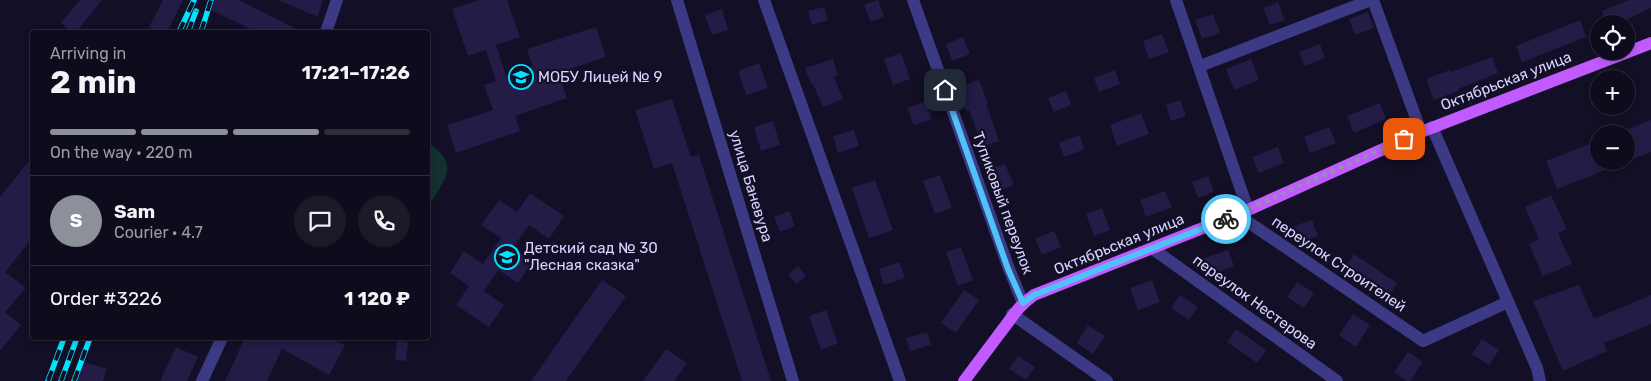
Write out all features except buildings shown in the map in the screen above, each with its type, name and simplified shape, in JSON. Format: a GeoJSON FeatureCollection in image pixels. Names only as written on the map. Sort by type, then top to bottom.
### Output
{"type":"FeatureCollection","features":[{"type":"Feature","properties":{"kind":"main road","name":"Октябрьская улица"},"geometry":{"type":"LineString","coordinates":[[964,381],[1003,330],[1012,314],[1034,295],[1243,212],[1427,129],[1651,43]]}},
{"type":"Feature","properties":{"kind":"street"},"geometry":{"type":"LineString","coordinates":[[327,30],[337,0]]}},
{"type":"Feature","properties":{"kind":"street","name":"улица Баневура"},"geometry":{"type":"LineString","coordinates":[[678,0],[793,381]]}},
{"type":"Feature","properties":{"kind":"street"},"geometry":{"type":"LineString","coordinates":[[764,0],[900,381]]}},
{"type":"Feature","properties":{"kind":"street","name":"Тупиковый переулок"},"geometry":{"type":"LineString","coordinates":[[913,0],[1008,269],[1023,303]]}},
{"type":"Feature","properties":{"kind":"street"},"geometry":{"type":"LineString","coordinates":[[1176,0],[1200,66],[1243,212]]}},
{"type":"Feature","properties":{"kind":"street"},"geometry":{"type":"LineString","coordinates":[[1200,66],[1372,0],[1427,129],[1508,302],[1537,368],[1540,381]]}},
{"type":"Feature","properties":{"kind":"street","name":"переулок Строителей"},"geometry":{"type":"LineString","coordinates":[[1243,212],[1422,341],[1508,302]]}},
{"type":"Feature","properties":{"kind":"street","name":"переулок Нестерова"},"geometry":{"type":"LineString","coordinates":[[1153,249],[1337,381]]}},
{"type":"Feature","properties":{"kind":"street"},"geometry":{"type":"LineString","coordinates":[[1012,314],[1107,381]]}},
{"type":"Feature","properties":{"kind":"street"},"geometry":{"type":"LineString","coordinates":[[202,381],[221,340]]}},
{"type":"Feature","properties":{"kind":"green space"},"geometry":{"type":"Polygon","coordinates":[[[430,145],[445,158],[447,166],[447,173],[440,189],[430,204],[430,145]]]}},
{"type":"Feature","properties":{"kind":"railway"},"geometry":{"type":"LineString","coordinates":[[180,30],[194,0]]}},
{"type":"Feature","properties":{"kind":"railway"},"geometry":{"type":"LineString","coordinates":[[202,30],[211,0]]}},
{"type":"Feature","properties":{"kind":"railway"},"geometry":{"type":"LineString","coordinates":[[189,30],[196,11]]}},
{"type":"Feature","properties":{"kind":"railway"},"geometry":{"type":"LineString","coordinates":[[48,381],[63,340]]}},
{"type":"Feature","properties":{"kind":"railway"},"geometry":{"type":"LineString","coordinates":[[61,381],[76,340]]}},
{"type":"Feature","properties":{"kind":"railway"},"geometry":{"type":"LineString","coordinates":[[74,381],[89,340]]}},
{"type":"Feature","properties":{"kind":"way so far"},"geometry":{"type":"LineString","coordinates":[[1226,219],[1404,139]]}},
{"type":"Feature","properties":{"kind":"place","name":"МОБУ Лицей № 9"},"geometry":{"type":"Point","coordinates":[521,77]}},
{"type":"Feature","properties":{"kind":"place","name":"Детский сад № 30 \"Лесная сказка\""},"geometry":{"type":"Point","coordinates":[507,257]}},
{"type":"Feature","properties":{"kind":"route"},"geometry":{"type":"LineString","coordinates":[[945,90],[1008,269],[1023,303],[1034,295],[1226,219]]}}]}
